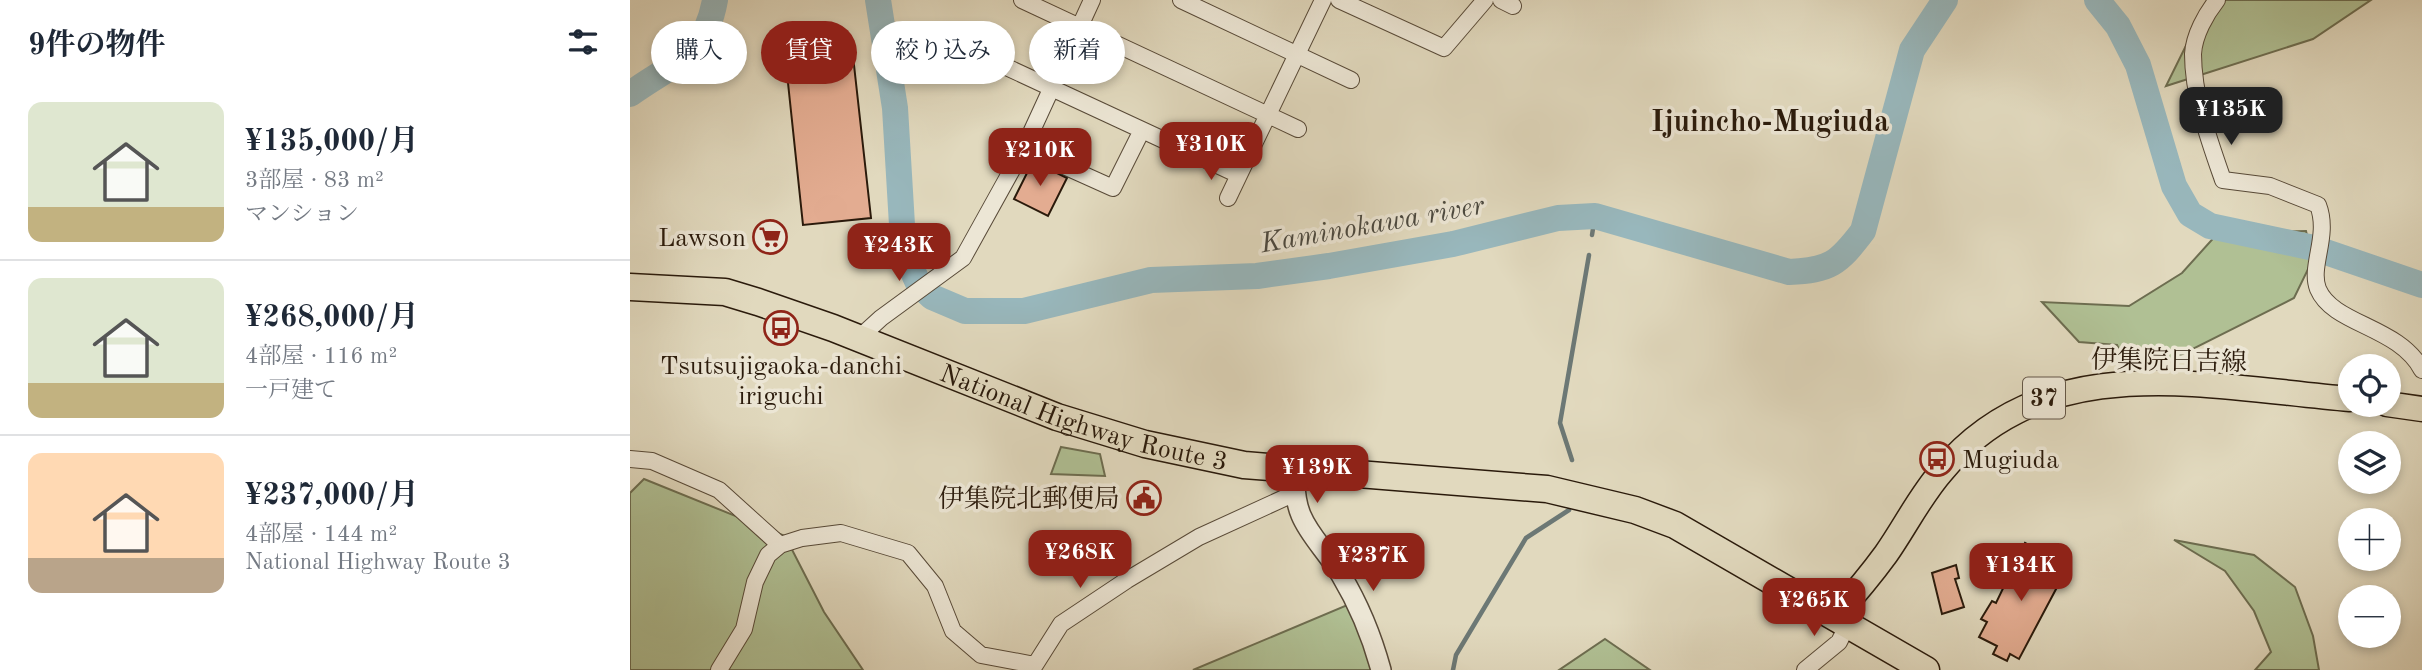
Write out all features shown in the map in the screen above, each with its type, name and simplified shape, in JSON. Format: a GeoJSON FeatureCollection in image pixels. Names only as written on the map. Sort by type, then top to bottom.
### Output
{"type":"FeatureCollection","features":[{"type":"Feature","properties":{"kind":"highway","name":"National Highway Route 3"},"geometry":{"type":"LineString","coordinates":[[630,287],[724,292],[858,339],[1068,421],[1145,444],[1244,465],[1295,482],[1546,489],[1607,502],[1675,524],[1842,620],[1895,661],[1926,670]]}},
{"type":"Feature","properties":{"kind":"main road","name":"伊集院日吉線"},"geometry":{"type":"LineString","coordinates":[[1842,620],[1927,491],[1960,451],[2000,418],[2037,400],[2078,389],[2123,384],[2209,387],[2338,398]]}},
{"type":"Feature","properties":{"kind":"main road"},"geometry":{"type":"LineString","coordinates":[[2401,406],[2422,409]]}},
{"type":"Feature","properties":{"kind":"street"},"geometry":{"type":"LineString","coordinates":[[1022,0],[1067,21]]}},
{"type":"Feature","properties":{"kind":"street"},"geometry":{"type":"LineString","coordinates":[[1083,21],[1092,0]]}},
{"type":"Feature","properties":{"kind":"street"},"geometry":{"type":"LineString","coordinates":[[1181,0],[1351,80]]}},
{"type":"Feature","properties":{"kind":"street"},"geometry":{"type":"LineString","coordinates":[[1215,16],[1223,0]]}},
{"type":"Feature","properties":{"kind":"street"},"geometry":{"type":"LineString","coordinates":[[1228,198],[1323,0]]}},
{"type":"Feature","properties":{"kind":"street"},"geometry":{"type":"LineString","coordinates":[[1339,0],[1444,48],[1485,0]]}},
{"type":"Feature","properties":{"kind":"street"},"geometry":{"type":"LineString","coordinates":[[2217,0],[2205,16],[2193,52],[2206,130],[2222,180],[2270,186],[2318,205],[2325,221],[2316,279],[2319,290],[2332,307],[2399,341],[2422,370]]}},
{"type":"Feature","properties":{"kind":"street"},"geometry":{"type":"LineString","coordinates":[[1125,48],[1298,129]]}},
{"type":"Feature","properties":{"kind":"street"},"geometry":{"type":"LineString","coordinates":[[1015,71],[1239,175]]}},
{"type":"Feature","properties":{"kind":"street"},"geometry":{"type":"LineString","coordinates":[[858,339],[881,318],[938,279],[963,258],[1024,148],[1052,84]]}},
{"type":"Feature","properties":{"kind":"street"},"geometry":{"type":"LineString","coordinates":[[1024,148],[1113,188],[1142,130]]}},
{"type":"Feature","properties":{"kind":"street"},"geometry":{"type":"LineString","coordinates":[[630,458],[652,461],[719,490],[780,545]]}},
{"type":"Feature","properties":{"kind":"street"},"geometry":{"type":"LineString","coordinates":[[719,670],[744,629],[755,582],[768,555],[780,545],[802,538],[841,533],[908,553],[935,586],[953,631],[962,639],[981,655],[1035,665],[1061,624],[1127,580],[1295,482],[1300,518],[1341,576],[1372,637],[1381,670]]}},
{"type":"Feature","properties":{"kind":"street"},"geometry":{"type":"LineString","coordinates":[[1805,670],[1839,642],[1842,620]]}},
{"type":"Feature","properties":{"kind":"green space"},"geometry":{"type":"Polygon","coordinates":[[[2220,0],[2371,0],[2313,39],[2166,86],[2206,5],[2220,0]]]}},
{"type":"Feature","properties":{"kind":"green space"},"geometry":{"type":"Polygon","coordinates":[[[2306,231],[2313,259],[2294,298],[2133,379],[2117,345],[2079,342],[2042,302],[2129,306],[2182,273],[2218,233],[2306,231]]]}},
{"type":"Feature","properties":{"kind":"green space"},"geometry":{"type":"Polygon","coordinates":[[[1061,447],[1100,454],[1105,476],[1051,474],[1061,447]]]}},
{"type":"Feature","properties":{"kind":"green space"},"geometry":{"type":"Polygon","coordinates":[[[644,479],[785,536],[824,612],[863,670],[630,670],[630,493],[644,479]]]}},
{"type":"Feature","properties":{"kind":"green space"},"geometry":{"type":"Polygon","coordinates":[[[2174,540],[2254,555],[2295,587],[2313,636],[2319,670],[2255,670],[2271,652],[2254,611],[2225,571],[2174,540]]]}},
{"type":"Feature","properties":{"kind":"green space"},"geometry":{"type":"Polygon","coordinates":[[[1352,603],[1375,670],[1193,670],[1352,603]]]}},
{"type":"Feature","properties":{"kind":"green space"},"geometry":{"type":"Polygon","coordinates":[[[1605,639],[1650,670],[1559,670],[1605,639]]]}},
{"type":"Feature","properties":{"kind":"building"},"geometry":{"type":"Polygon","coordinates":[[[788,84],[856,84],[871,218],[803,225],[788,84]]]}},
{"type":"Feature","properties":{"kind":"building"},"geometry":{"type":"Polygon","coordinates":[[[1033,161],[1067,178],[1048,216],[1014,199],[1033,161]]]}},
{"type":"Feature","properties":{"kind":"building"},"geometry":{"type":"Polygon","coordinates":[[[2025,543],[2058,561],[2054,568],[2064,574],[2019,659],[2010,654],[2007,661],[1993,654],[1997,646],[1979,637],[1987,622],[1981,619],[1992,601],[1996,603],[2025,543]]]}},
{"type":"Feature","properties":{"kind":"building"},"geometry":{"type":"Polygon","coordinates":[[[1956,565],[1959,578],[1955,579],[1964,607],[1942,614],[1932,573],[1956,565]]]}},
{"type":"Feature","properties":{"kind":"waterway","name":"Kaminokawa river"},"geometry":{"type":"LineString","coordinates":[[630,94],[673,66],[695,47],[704,34],[715,0]]}},
{"type":"Feature","properties":{"kind":"waterway","name":"Kaminokawa river"},"geometry":{"type":"LineString","coordinates":[[878,0],[895,108],[902,225],[909,263],[919,285],[932,297],[965,311],[1024,311],[1151,280],[1257,276],[1329,266],[1453,244],[1558,218],[1595,216],[1789,272],[1824,267],[1847,251],[1863,231],[1912,50],[1945,0]]}},
{"type":"Feature","properties":{"kind":"waterway","name":"Kaminokawa river"},"geometry":{"type":"LineString","coordinates":[[2097,0],[2118,26],[2138,65],[2174,186],[2190,214],[2210,226],[2314,248],[2422,285]]}},
{"type":"Feature","properties":{"kind":"waterway"},"geometry":{"type":"LineString","coordinates":[[1592,235],[1595,216]]}},
{"type":"Feature","properties":{"kind":"waterway"},"geometry":{"type":"LineString","coordinates":[[1572,460],[1560,423],[1589,255]]}},
{"type":"Feature","properties":{"kind":"waterway"},"geometry":{"type":"LineString","coordinates":[[1453,670],[1456,655],[1526,538],[1569,510]]}},
{"type":"Feature","properties":{"kind":"place","name":"Lawson"},"geometry":{"type":"Point","coordinates":[770,237]}},
{"type":"Feature","properties":{"kind":"place","name":"Tsutsujigaoka-danchi iriguchi"},"geometry":{"type":"Point","coordinates":[781,328]}},
{"type":"Feature","properties":{"kind":"place","name":"Mugiuda"},"geometry":{"type":"Point","coordinates":[1937,459]}},
{"type":"Feature","properties":{"kind":"place","name":"伊集院北郵便局"},"geometry":{"type":"Point","coordinates":[1144,498]}},
{"type":"Feature","properties":{"kind":"district","name":"Ijuincho-Mugiuda"},"geometry":{"type":"Point","coordinates":[1770,121]}}]}
